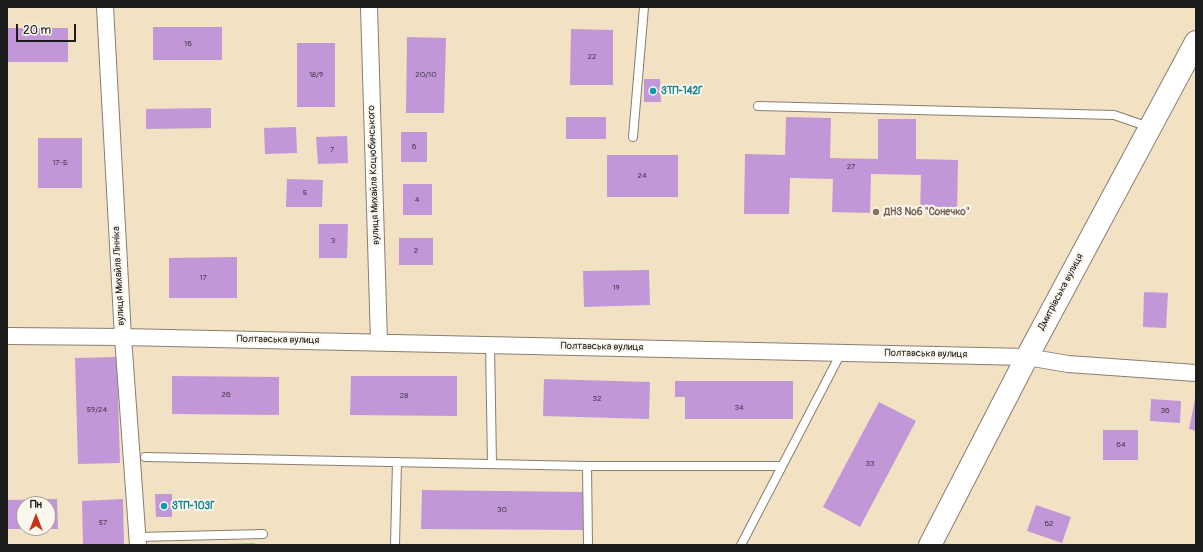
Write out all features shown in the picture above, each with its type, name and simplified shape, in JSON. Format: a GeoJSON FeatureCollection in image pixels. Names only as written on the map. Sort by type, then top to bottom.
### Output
{"type":"FeatureCollection","features":[{"type":"Feature","properties":{"kind":"main road","name":"Дмитрівська вулиця"},"geometry":{"type":"LineString","coordinates":[[930,545],[1027,357],[1196,42]]}},
{"type":"Feature","properties":{"kind":"street","name":"вулиця Михайла Лінніка"},"geometry":{"type":"LineString","coordinates":[[105,7],[123,337],[138,541]]}},
{"type":"Feature","properties":{"kind":"street","name":"вулиця Михайла Коцюбинського"},"geometry":{"type":"LineString","coordinates":[[369,7],[378,342]]}},
{"type":"Feature","properties":{"kind":"street","name":"Полтавська вулиця"},"geometry":{"type":"LineString","coordinates":[[7,336],[490,344],[1027,357],[1068,364],[1196,373]]}},
{"type":"Feature","properties":{"kind":"lane"},"geometry":{"type":"LineString","coordinates":[[633,137],[644,7]]}},
{"type":"Feature","properties":{"kind":"lane"},"geometry":{"type":"LineString","coordinates":[[758,106],[1114,115],[1150,128]]}},
{"type":"Feature","properties":{"kind":"lane"},"geometry":{"type":"LineString","coordinates":[[490,344],[492,464]]}},
{"type":"Feature","properties":{"kind":"lane"},"geometry":{"type":"LineString","coordinates":[[741,545],[841,352]]}},
{"type":"Feature","properties":{"kind":"lane"},"geometry":{"type":"LineString","coordinates":[[145,457],[587,466],[782,466]]}},
{"type":"Feature","properties":{"kind":"lane"},"geometry":{"type":"LineString","coordinates":[[395,545],[397,462]]}},
{"type":"Feature","properties":{"kind":"lane"},"geometry":{"type":"LineString","coordinates":[[587,466],[588,545]]}},
{"type":"Feature","properties":{"kind":"lane"},"geometry":{"type":"LineString","coordinates":[[138,541],[263,534]]}},
{"type":"Feature","properties":{"kind":"green space"},"geometry":{"type":"Polygon","coordinates":[[[255,543],[255,545],[189,545],[255,543]]]}},
{"type":"Feature","properties":{"kind":"building"},"geometry":{"type":"Polygon","coordinates":[[[153,27],[222,27],[222,60],[153,60],[153,27]]]}},
{"type":"Feature","properties":{"kind":"building"},"geometry":{"type":"Polygon","coordinates":[[[7,28],[68,28],[68,62],[7,62],[7,28]]]}},
{"type":"Feature","properties":{"kind":"building"},"geometry":{"type":"Polygon","coordinates":[[[571,29],[613,30],[613,85],[570,85],[571,29]]]}},
{"type":"Feature","properties":{"kind":"building"},"geometry":{"type":"Polygon","coordinates":[[[407,37],[446,38],[444,113],[406,113],[407,37]]]}},
{"type":"Feature","properties":{"kind":"building"},"geometry":{"type":"Polygon","coordinates":[[[297,43],[335,43],[335,107],[297,107],[297,43]]]}},
{"type":"Feature","properties":{"kind":"building","name":"ЗТП-142Г"},"geometry":{"type":"Polygon","coordinates":[[[644,79],[660,79],[661,102],[644,102],[644,79]]]}},
{"type":"Feature","properties":{"kind":"building"},"geometry":{"type":"Polygon","coordinates":[[[211,108],[211,128],[146,129],[146,109],[211,108]]]}},
{"type":"Feature","properties":{"kind":"building"},"geometry":{"type":"Polygon","coordinates":[[[566,117],[606,117],[606,139],[566,139],[566,117]]]}},
{"type":"Feature","properties":{"kind":"building"},"geometry":{"type":"Polygon","coordinates":[[[786,117],[831,118],[830,158],[878,159],[878,119],[916,119],[916,159],[958,160],[957,212],[920,212],[921,175],[871,174],[870,213],[832,212],[833,179],[790,178],[789,214],[744,214],[745,154],[785,155],[786,117]]]}},
{"type":"Feature","properties":{"kind":"building"},"geometry":{"type":"Polygon","coordinates":[[[296,127],[297,153],[265,154],[264,128],[296,127]]]}},
{"type":"Feature","properties":{"kind":"building"},"geometry":{"type":"Polygon","coordinates":[[[401,132],[427,132],[427,162],[401,162],[401,132]]]}},
{"type":"Feature","properties":{"kind":"building"},"geometry":{"type":"Polygon","coordinates":[[[347,136],[348,163],[318,164],[316,137],[347,136]]]}},
{"type":"Feature","properties":{"kind":"building"},"geometry":{"type":"Polygon","coordinates":[[[38,138],[82,138],[82,188],[38,188],[38,138]]]}},
{"type":"Feature","properties":{"kind":"building"},"geometry":{"type":"Polygon","coordinates":[[[607,155],[678,155],[678,197],[607,197],[607,155]]]}},
{"type":"Feature","properties":{"kind":"building"},"geometry":{"type":"Polygon","coordinates":[[[287,179],[323,180],[322,207],[286,207],[287,179]]]}},
{"type":"Feature","properties":{"kind":"building"},"geometry":{"type":"Polygon","coordinates":[[[403,184],[432,184],[432,215],[403,215],[403,184]]]}},
{"type":"Feature","properties":{"kind":"building"},"geometry":{"type":"Polygon","coordinates":[[[319,224],[348,224],[347,258],[319,258],[319,224]]]}},
{"type":"Feature","properties":{"kind":"building"},"geometry":{"type":"Polygon","coordinates":[[[399,238],[433,238],[433,265],[399,265],[399,238]]]}},
{"type":"Feature","properties":{"kind":"building"},"geometry":{"type":"Polygon","coordinates":[[[237,257],[237,298],[169,298],[169,258],[237,257]]]}},
{"type":"Feature","properties":{"kind":"building"},"geometry":{"type":"Polygon","coordinates":[[[649,270],[650,305],[584,307],[583,271],[649,270]]]}},
{"type":"Feature","properties":{"kind":"building"},"geometry":{"type":"Polygon","coordinates":[[[1144,292],[1168,293],[1166,328],[1143,327],[1144,292]]]}},
{"type":"Feature","properties":{"kind":"building"},"geometry":{"type":"Polygon","coordinates":[[[117,357],[120,463],[78,464],[75,358],[117,357]]]}},
{"type":"Feature","properties":{"kind":"building"},"geometry":{"type":"Polygon","coordinates":[[[172,376],[279,377],[279,415],[172,414],[172,376]]]}},
{"type":"Feature","properties":{"kind":"building"},"geometry":{"type":"Polygon","coordinates":[[[351,376],[457,376],[457,416],[350,415],[351,376]]]}},
{"type":"Feature","properties":{"kind":"building"},"geometry":{"type":"Polygon","coordinates":[[[544,379],[650,382],[649,419],[543,416],[544,379]]]}},
{"type":"Feature","properties":{"kind":"building"},"geometry":{"type":"Polygon","coordinates":[[[675,381],[793,381],[793,419],[685,419],[685,397],[675,397],[675,381]]]}},
{"type":"Feature","properties":{"kind":"building"},"geometry":{"type":"Polygon","coordinates":[[[1151,399],[1181,401],[1180,423],[1150,421],[1151,399]]]}},
{"type":"Feature","properties":{"kind":"building"},"geometry":{"type":"Polygon","coordinates":[[[1195,399],[1196,400],[1196,431],[1189,429],[1195,399]]]}},
{"type":"Feature","properties":{"kind":"building"},"geometry":{"type":"Polygon","coordinates":[[[879,402],[916,421],[860,527],[823,507],[879,402]]]}},
{"type":"Feature","properties":{"kind":"building"},"geometry":{"type":"Polygon","coordinates":[[[1103,430],[1138,430],[1138,460],[1103,460],[1103,430]]]}},
{"type":"Feature","properties":{"kind":"building"},"geometry":{"type":"Polygon","coordinates":[[[422,490],[583,492],[583,530],[421,529],[422,490]]]}},
{"type":"Feature","properties":{"kind":"building","name":"ЗТП-103Г"},"geometry":{"type":"Polygon","coordinates":[[[155,494],[172,494],[172,517],[156,517],[155,494]]]}},
{"type":"Feature","properties":{"kind":"building"},"geometry":{"type":"Polygon","coordinates":[[[57,499],[58,529],[56,529],[57,499]]]}},
{"type":"Feature","properties":{"kind":"building"},"geometry":{"type":"Polygon","coordinates":[[[123,499],[124,545],[83,545],[82,501],[123,499]]]}},
{"type":"Feature","properties":{"kind":"building"},"geometry":{"type":"Polygon","coordinates":[[[7,500],[16,500],[16,529],[7,529],[7,500]]]}},
{"type":"Feature","properties":{"kind":"building"},"geometry":{"type":"Polygon","coordinates":[[[1036,505],[1071,517],[1062,543],[1027,531],[1036,505]]]}},
{"type":"Feature","properties":{"kind":"place","name":"ЗТП-142Г"},"geometry":{"type":"Point","coordinates":[653,91]}},
{"type":"Feature","properties":{"kind":"place","name":"ДНЗ №6 \"Сонечко\""},"geometry":{"type":"Point","coordinates":[876,212]}},
{"type":"Feature","properties":{"kind":"place","name":"ЗТП-103Г"},"geometry":{"type":"Point","coordinates":[164,506]}}]}
